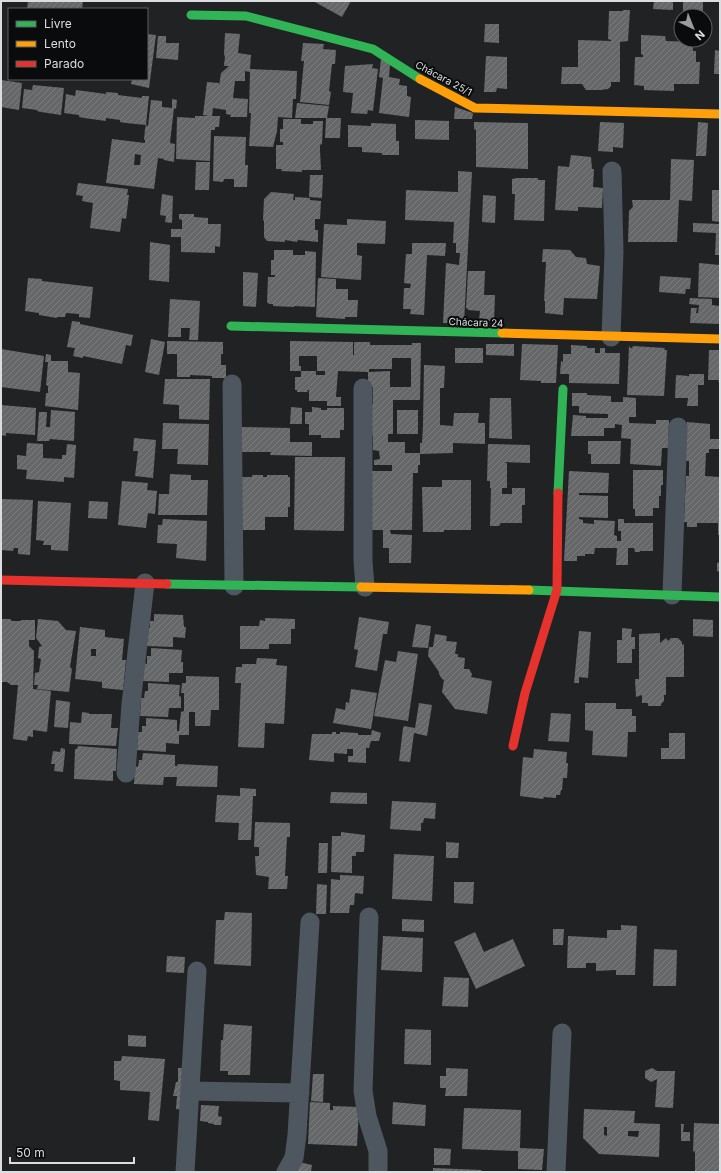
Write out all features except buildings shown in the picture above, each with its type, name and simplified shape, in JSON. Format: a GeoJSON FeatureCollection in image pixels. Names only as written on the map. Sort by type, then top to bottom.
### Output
{"type":"FeatureCollection","features":[{"type":"Feature","properties":{"kind":"street","name":"Chácara 25/1"},"geometry":{"type":"LineString","coordinates":[[191,15],[246,16],[373,48],[421,80],[475,108],[720,114]]}},
{"type":"Feature","properties":{"kind":"street"},"geometry":{"type":"LineString","coordinates":[[611,336],[614,252],[612,171]]}},
{"type":"Feature","properties":{"kind":"street","name":"Chácara 24"},"geometry":{"type":"LineString","coordinates":[[231,326],[720,339]]}},
{"type":"Feature","properties":{"kind":"street"},"geometry":{"type":"LineString","coordinates":[[232,384],[234,586]]}},
{"type":"Feature","properties":{"kind":"street"},"geometry":{"type":"LineString","coordinates":[[363,388],[363,561],[365,586]]}},
{"type":"Feature","properties":{"kind":"street"},"geometry":{"type":"LineString","coordinates":[[513,746],[525,693],[557,590],[558,476],[563,388]]}},
{"type":"Feature","properties":{"kind":"street"},"geometry":{"type":"LineString","coordinates":[[672,595],[678,427]]}},
{"type":"Feature","properties":{"kind":"street"},"geometry":{"type":"LineString","coordinates":[[1,580],[234,586],[365,586],[557,590],[720,597]]}},
{"type":"Feature","properties":{"kind":"street"},"geometry":{"type":"LineString","coordinates":[[126,773],[131,704],[145,583]]}},
{"type":"Feature","properties":{"kind":"street"},"geometry":{"type":"LineString","coordinates":[[369,917],[363,1091],[368,1116],[378,1151],[378,1172]]}},
{"type":"Feature","properties":{"kind":"street"},"geometry":{"type":"LineString","coordinates":[[286,1172],[294,1158],[297,1135],[310,922]]}},
{"type":"Feature","properties":{"kind":"street"},"geometry":{"type":"LineString","coordinates":[[185,1172],[196,971]]}},
{"type":"Feature","properties":{"kind":"street"},"geometry":{"type":"LineString","coordinates":[[556,1172],[562,1032]]}},
{"type":"Feature","properties":{"kind":"street"},"geometry":{"type":"LineString","coordinates":[[190,1091],[300,1093]]}},
{"type":"Feature","properties":{"kind":"traffic: fast"},"geometry":{"type":"LineString","coordinates":[[191,15],[246,16],[373,49],[420,79]]}},
{"type":"Feature","properties":{"kind":"traffic: fast"},"geometry":{"type":"LineString","coordinates":[[231,326],[502,333]]}},
{"type":"Feature","properties":{"kind":"traffic: fast"},"geometry":{"type":"LineString","coordinates":[[558,493],[563,389]]}},
{"type":"Feature","properties":{"kind":"traffic: fast"},"geometry":{"type":"LineString","coordinates":[[167,584],[361,587]]}},
{"type":"Feature","properties":{"kind":"traffic: fast"},"geometry":{"type":"LineString","coordinates":[[529,590],[720,597]]}},
{"type":"Feature","properties":{"kind":"traffic: slow"},"geometry":{"type":"LineString","coordinates":[[420,79],[475,108],[720,114]]}},
{"type":"Feature","properties":{"kind":"traffic: slow"},"geometry":{"type":"LineString","coordinates":[[502,333],[720,339]]}},
{"type":"Feature","properties":{"kind":"traffic: slow"},"geometry":{"type":"LineString","coordinates":[[361,587],[529,590]]}},
{"type":"Feature","properties":{"kind":"traffic: jam"},"geometry":{"type":"LineString","coordinates":[[513,746],[525,693],[557,590],[558,493]]}},
{"type":"Feature","properties":{"kind":"traffic: jam"},"geometry":{"type":"LineString","coordinates":[[1,580],[167,584]]}}]}
